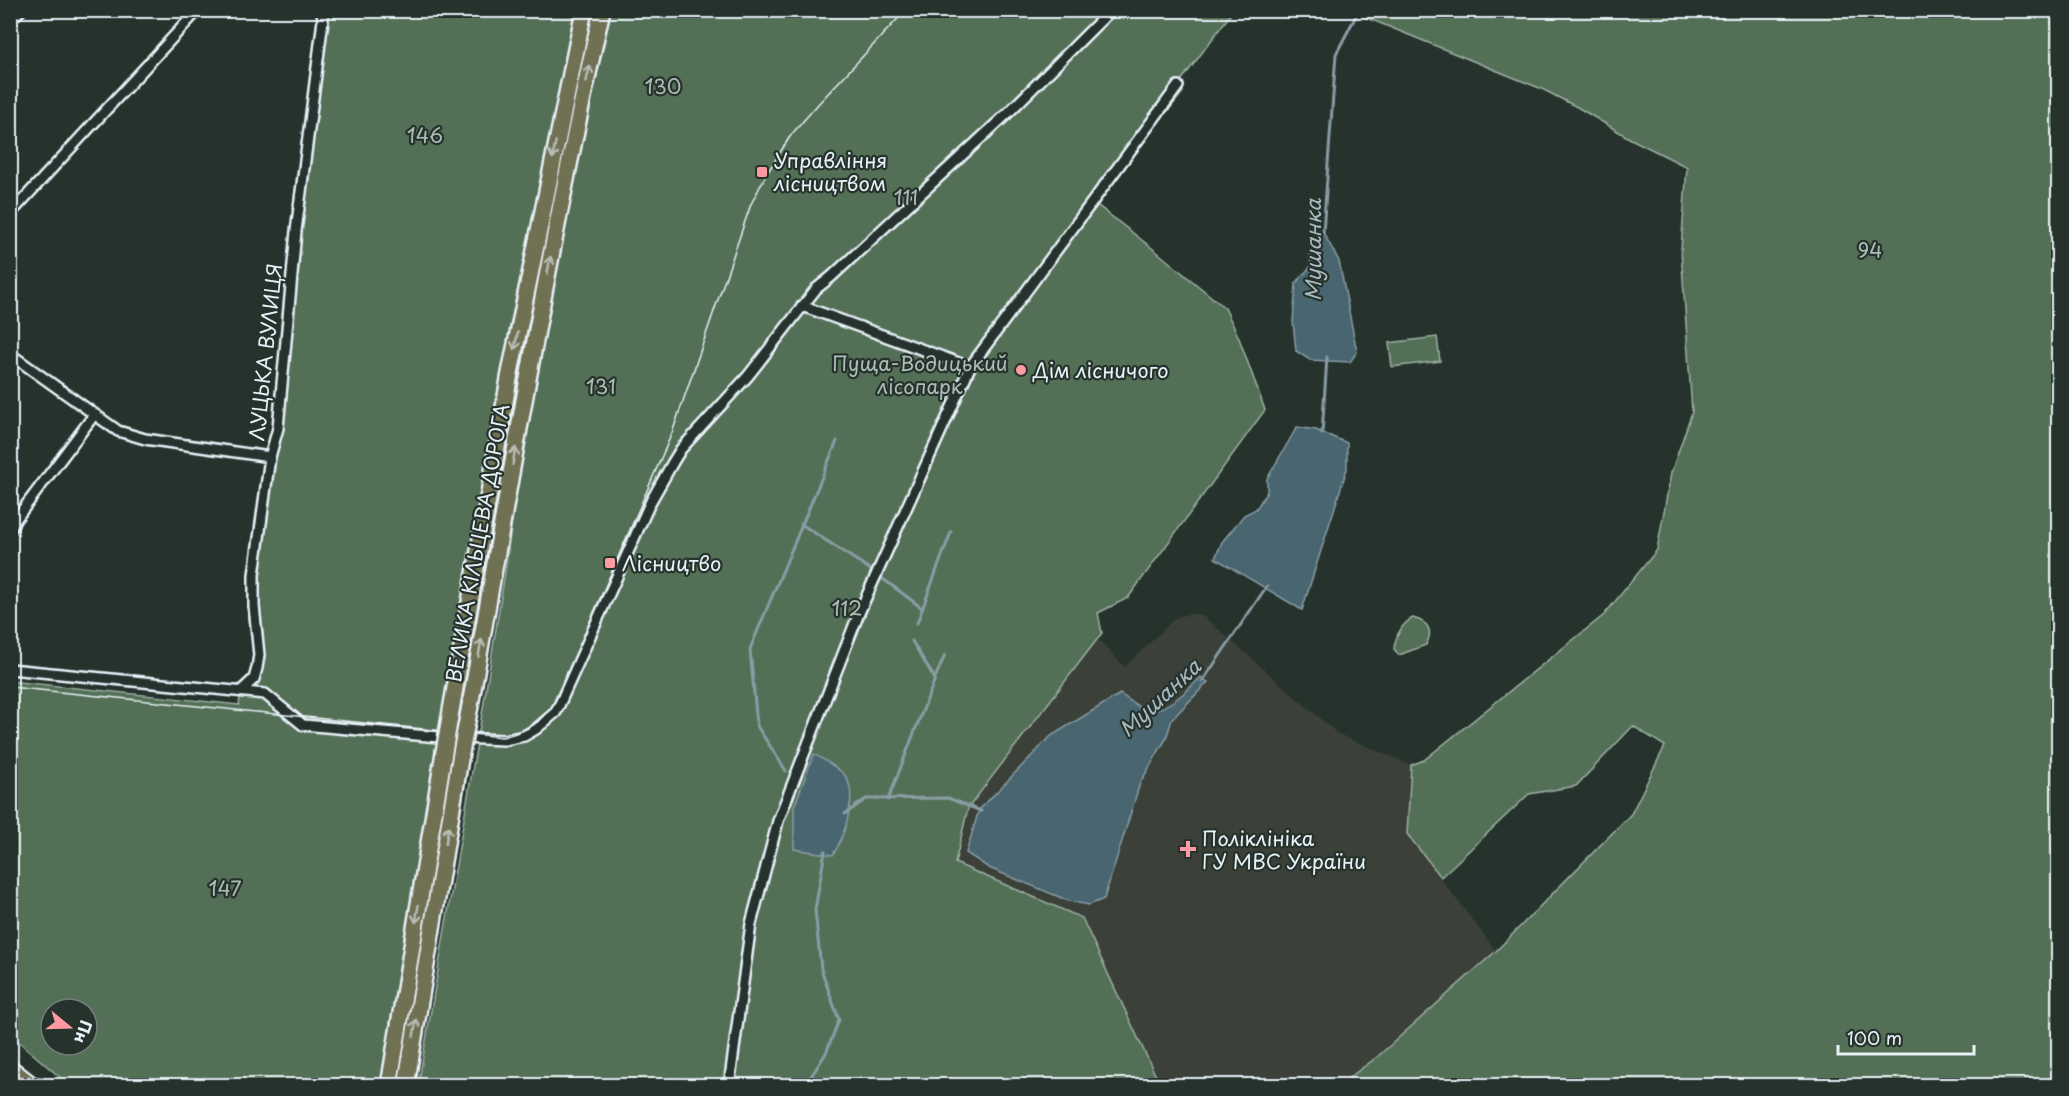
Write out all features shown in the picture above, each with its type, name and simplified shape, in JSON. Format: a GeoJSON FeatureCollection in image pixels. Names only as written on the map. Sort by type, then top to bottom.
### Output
{"type":"FeatureCollection","features":[{"type":"Feature","properties":{"kind":"main road","name":"ВЕЛИКА КІЛЬЦЕВА ДОРОГА"},"geometry":{"type":"LineString","coordinates":[[389,1086],[510,373],[584,10]]}},
{"type":"Feature","properties":{"kind":"main road","name":"ВЕЛИКА КІЛЬЦЕВА ДОРОГА"},"geometry":{"type":"LineString","coordinates":[[406,1086],[461,753],[540,309],[602,10]]}},
{"type":"Feature","properties":{"kind":"main road"},"geometry":{"type":"LineString","coordinates":[[10,1068],[33,1086]]}},
{"type":"Feature","properties":{"kind":"street"},"geometry":{"type":"LineString","coordinates":[[10,19],[21,10]]}},
{"type":"Feature","properties":{"kind":"street"},"geometry":{"type":"LineString","coordinates":[[10,214],[198,10]]}},
{"type":"Feature","properties":{"kind":"street","name":"ЛУЦЬКА ВУЛИЦЯ"},"geometry":{"type":"LineString","coordinates":[[241,691],[254,679],[259,654],[254,606],[254,575],[270,457],[278,428],[296,231],[323,20],[322,10]]}},
{"type":"Feature","properties":{"kind":"street"},"geometry":{"type":"LineString","coordinates":[[10,669],[265,694],[303,725],[439,738],[504,741],[524,736],[536,729],[556,712],[651,501],[681,448],[748,376],[816,289],[1009,112],[1111,10]]}},
{"type":"Feature","properties":{"kind":"street"},"geometry":{"type":"LineString","coordinates":[[729,1086],[750,924],[778,821],[859,612],[970,367],[1178,86]]}},
{"type":"Feature","properties":{"kind":"street"},"geometry":{"type":"LineString","coordinates":[[802,306],[970,367]]}},
{"type":"Feature","properties":{"kind":"street"},"geometry":{"type":"LineString","coordinates":[[10,354],[118,431],[145,439],[270,457]]}},
{"type":"Feature","properties":{"kind":"street"},"geometry":{"type":"LineString","coordinates":[[10,530],[15,520],[94,415]]}},
{"type":"Feature","properties":{"kind":"shaded area","name":"Поліклініка ГУ МВС України"},"geometry":{"type":"Polygon","coordinates":[[[1193,614],[1203,616],[1338,734],[1411,765],[1407,834],[1496,951],[1342,1085],[1160,1085],[1082,918],[955,863],[968,808],[1098,639],[1125,667],[1174,619],[1193,614]]]}},
{"type":"Feature","properties":{"kind":"green space","name":"147"},"geometry":{"type":"Polygon","coordinates":[[[326,11],[584,11],[572,63],[389,1085],[69,1085],[11,1035],[10,681],[239,705],[241,691],[257,668],[254,606],[278,428],[296,231],[326,11]]]}},
{"type":"Feature","properties":{"kind":"green space"},"geometry":{"type":"Polygon","coordinates":[[[610,11],[1233,11],[1181,81],[1183,92],[1168,111],[1158,113],[1092,201],[1225,308],[1239,338],[1265,410],[1128,598],[1098,613],[1102,633],[968,808],[955,863],[1082,918],[1160,1085],[418,1086],[483,708],[522,448],[554,277],[610,11]]]}},
{"type":"Feature","properties":{"kind":"green space","name":"94"},"geometry":{"type":"Polygon","coordinates":[[[1350,11],[2058,11],[2058,1085],[1342,1085],[1377,1057],[1496,951],[1631,814],[1665,746],[1633,726],[1576,786],[1529,794],[1441,877],[1407,834],[1411,765],[1424,760],[1604,615],[1657,550],[1671,473],[1692,412],[1681,250],[1687,167],[1631,139],[1542,89],[1350,11]]]}},
{"type":"Feature","properties":{"kind":"green space"},"geometry":{"type":"Polygon","coordinates":[[[1437,337],[1440,361],[1392,367],[1389,343],[1437,337]]]}},
{"type":"Feature","properties":{"kind":"green space"},"geometry":{"type":"Polygon","coordinates":[[[1413,618],[1426,624],[1429,631],[1428,640],[1426,645],[1399,655],[1394,649],[1396,640],[1402,627],[1413,618]]]}},
{"type":"Feature","properties":{"kind":"water"},"geometry":{"type":"Polygon","coordinates":[[[1323,232],[1339,261],[1357,352],[1350,362],[1310,360],[1296,351],[1293,321],[1296,283],[1311,266],[1310,256],[1323,232]]]}},
{"type":"Feature","properties":{"kind":"water"},"geometry":{"type":"Polygon","coordinates":[[[1297,427],[1316,430],[1347,443],[1347,469],[1302,610],[1215,558],[1222,542],[1244,515],[1256,509],[1267,492],[1267,479],[1297,427]]]}},
{"type":"Feature","properties":{"kind":"water"},"geometry":{"type":"Polygon","coordinates":[[[1201,677],[1208,682],[1172,719],[1166,739],[1140,783],[1104,899],[1089,905],[1069,901],[989,868],[966,853],[979,810],[1051,736],[1120,694],[1148,713],[1164,707],[1177,699],[1201,677]]]}},
{"type":"Feature","properties":{"kind":"water"},"geometry":{"type":"Polygon","coordinates":[[[814,754],[840,770],[846,777],[851,795],[848,816],[833,855],[794,849],[794,807],[814,754]]]}},
{"type":"Feature","properties":{"kind":"waterway","name":"Мушанка"},"geometry":{"type":"LineString","coordinates":[[1323,233],[1336,54],[1359,10]]}},
{"type":"Feature","properties":{"kind":"waterway","name":"Мушанка"},"geometry":{"type":"LineString","coordinates":[[1322,434],[1327,357]]}},
{"type":"Feature","properties":{"kind":"waterway"},"geometry":{"type":"LineString","coordinates":[[786,771],[757,726],[750,649],[837,441]]}},
{"type":"Feature","properties":{"kind":"waterway"},"geometry":{"type":"LineString","coordinates":[[801,524],[871,570]]}},
{"type":"Feature","properties":{"kind":"waterway"},"geometry":{"type":"LineString","coordinates":[[917,623],[951,532]]}},
{"type":"Feature","properties":{"kind":"waterway"},"geometry":{"type":"LineString","coordinates":[[883,579],[922,608]]}},
{"type":"Feature","properties":{"kind":"waterway","name":"Мушанка"},"geometry":{"type":"LineString","coordinates":[[1202,682],[1267,586]]}},
{"type":"Feature","properties":{"kind":"waterway"},"geometry":{"type":"LineString","coordinates":[[888,800],[935,679],[912,641]]}},
{"type":"Feature","properties":{"kind":"waterway"},"geometry":{"type":"LineString","coordinates":[[935,678],[945,655]]}},
{"type":"Feature","properties":{"kind":"waterway","name":"Мушанка"},"geometry":{"type":"LineString","coordinates":[[845,814],[866,799],[948,798],[981,811]]}},
{"type":"Feature","properties":{"kind":"waterway","name":"Мушанка"},"geometry":{"type":"LineString","coordinates":[[805,1086],[826,1053],[839,1020],[821,969],[815,910],[825,851]]}},
{"type":"Feature","properties":{"kind":"tram line"},"geometry":{"type":"LineString","coordinates":[[10,687],[502,737],[527,729],[539,721],[556,700],[672,433],[751,204],[791,135],[906,10]]}},
{"type":"Feature","properties":{"kind":"place","name":"Управління лісництвом"},"geometry":{"type":"Point","coordinates":[762,172]}},
{"type":"Feature","properties":{"kind":"place","name":"Дім лісничого"},"geometry":{"type":"Point","coordinates":[1021,370]}},
{"type":"Feature","properties":{"kind":"place","name":"Лісництво"},"geometry":{"type":"Point","coordinates":[610,563]}},
{"type":"Feature","properties":{"kind":"place","name":"Поліклініка ГУ МВС України"},"geometry":{"type":"Point","coordinates":[1188,849]}},
{"type":"Feature","properties":{"kind":"park label","name":"130"},"geometry":{"type":"Point","coordinates":[663,86]}},
{"type":"Feature","properties":{"kind":"park label","name":"146"},"geometry":{"type":"Point","coordinates":[425,135]}},
{"type":"Feature","properties":{"kind":"park label","name":"111"},"geometry":{"type":"Point","coordinates":[906,197]}},
{"type":"Feature","properties":{"kind":"park label","name":"Пуща-Водицький лісопарк"},"geometry":{"type":"Point","coordinates":[920,374]}},
{"type":"Feature","properties":{"kind":"park label","name":"131"},"geometry":{"type":"Point","coordinates":[601,386]}},
{"type":"Feature","properties":{"kind":"park label","name":"112"},"geometry":{"type":"Point","coordinates":[847,608]}}]}
